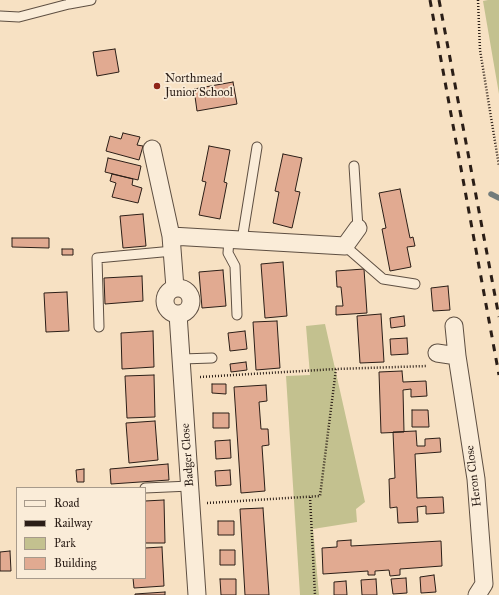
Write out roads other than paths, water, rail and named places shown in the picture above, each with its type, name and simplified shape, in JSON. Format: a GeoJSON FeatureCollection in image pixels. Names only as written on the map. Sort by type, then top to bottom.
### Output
{"type":"FeatureCollection","features":[{"type":"Feature","properties":{"kind":"street","name":"Badger Close"},"geometry":{"type":"LineString","coordinates":[[152,149],[172,244],[175,288],[180,287],[185,289],[191,296],[192,302],[188,310],[178,314],[197,595]]}},
{"type":"Feature","properties":{"kind":"street"},"geometry":{"type":"LineString","coordinates":[[172,244],[236,240],[345,246],[358,228]]}},
{"type":"Feature","properties":{"kind":"street","name":"Heron Close"},"geometry":{"type":"LineString","coordinates":[[454,326],[457,356],[476,479],[484,584],[477,595]]}},
{"type":"Feature","properties":{"kind":"street"},"geometry":{"type":"LineString","coordinates":[[437,353],[457,356]]}},
{"type":"Feature","properties":{"kind":"lane"},"geometry":{"type":"LineString","coordinates":[[0,16],[19,17],[70,2],[91,0]]}},
{"type":"Feature","properties":{"kind":"lane"},"geometry":{"type":"LineString","coordinates":[[237,315],[235,266],[228,254],[236,240],[256,147]]}},
{"type":"Feature","properties":{"kind":"lane"},"geometry":{"type":"LineString","coordinates":[[354,166],[358,228]]}},
{"type":"Feature","properties":{"kind":"lane"},"geometry":{"type":"LineString","coordinates":[[99,327],[97,258],[172,244]]}},
{"type":"Feature","properties":{"kind":"lane"},"geometry":{"type":"LineString","coordinates":[[345,246],[383,279],[415,284]]}},
{"type":"Feature","properties":{"kind":"lane"},"geometry":{"type":"LineString","coordinates":[[182,359],[212,358]]}},
{"type":"Feature","properties":{"kind":"lane"},"geometry":{"type":"LineString","coordinates":[[146,488],[190,486]]}},
{"type":"Feature","properties":{"kind":"waterway"},"geometry":{"type":"LineString","coordinates":[[491,194],[499,198]]}},
{"type":"Feature","properties":{"kind":"railway"},"geometry":{"type":"LineString","coordinates":[[430,0],[499,375]]}},
{"type":"Feature","properties":{"kind":"railway"},"geometry":{"type":"LineString","coordinates":[[439,0],[499,317]]}},
{"type":"Feature","properties":{"kind":"place","name":"Northmead Junior School"},"geometry":{"type":"Point","coordinates":[157,86]}}]}
